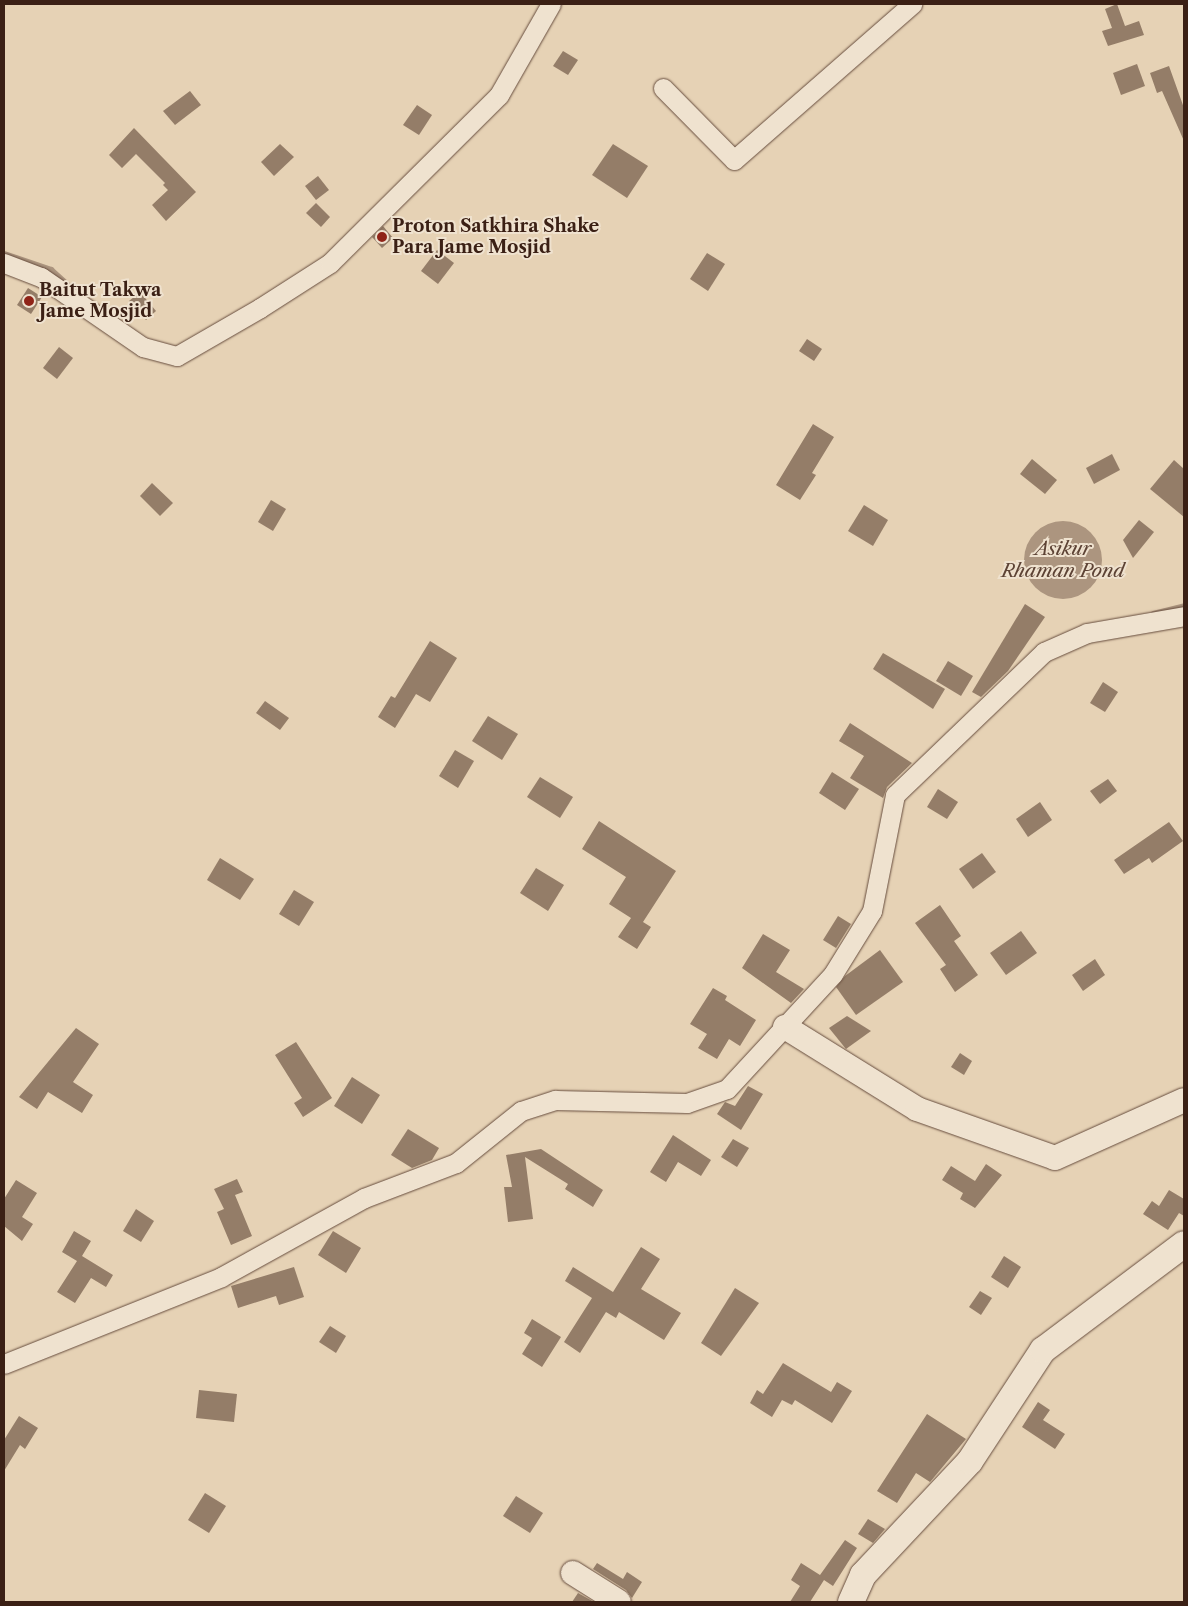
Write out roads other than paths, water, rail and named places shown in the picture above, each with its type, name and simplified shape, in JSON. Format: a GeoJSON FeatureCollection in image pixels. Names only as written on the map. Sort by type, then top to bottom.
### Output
{"type":"FeatureCollection","features":[{"type":"Feature","properties":{"kind":"main road"},"geometry":{"type":"LineString","coordinates":[[851,1602],[864,1575],[970,1461],[1043,1350],[1184,1244]]}},
{"type":"Feature","properties":{"kind":"street"},"geometry":{"type":"LineString","coordinates":[[4,263],[41,277],[143,347],[178,356],[260,308],[330,263],[499,96],[551,4]]}},
{"type":"Feature","properties":{"kind":"street"},"geometry":{"type":"LineString","coordinates":[[663,88],[734,160],[912,4]]}},
{"type":"Feature","properties":{"kind":"street"},"geometry":{"type":"LineString","coordinates":[[4,1364],[221,1276],[364,1198],[456,1163],[521,1111],[555,1100],[687,1103],[727,1089],[833,974],[872,911],[895,795],[1044,652],[1087,634],[1184,616]]}},
{"type":"Feature","properties":{"kind":"street"},"geometry":{"type":"LineString","coordinates":[[784,1027],[917,1109],[1055,1158],[1184,1100]]}},
{"type":"Feature","properties":{"kind":"street"},"geometry":{"type":"LineString","coordinates":[[573,1573],[619,1602]]}},
{"type":"Feature","properties":{"kind":"water","name":"Asikur Rhaman Pond"},"geometry":{"type":"Polygon","coordinates":[[[1063,521],[1078,524],[1091,532],[1099,545],[1102,560],[1099,575],[1091,588],[1078,596],[1063,599],[1048,596],[1035,588],[1027,575],[1024,560],[1027,545],[1035,532],[1048,524],[1063,521]]]}},
{"type":"Feature","properties":{"kind":"waterway"},"geometry":{"type":"LineString","coordinates":[[4,253],[51,269],[72,288]]}},
{"type":"Feature","properties":{"kind":"waterway"},"geometry":{"type":"LineString","coordinates":[[1153,613],[1184,605]]}},
{"type":"Feature","properties":{"kind":"place","name":"Proton Satkhira Shake Para Jame Mosjid"},"geometry":{"type":"Point","coordinates":[382,237]}},
{"type":"Feature","properties":{"kind":"place","name":"Baitut Takwa Jame Mosjid"},"geometry":{"type":"Point","coordinates":[29,301]}}]}
